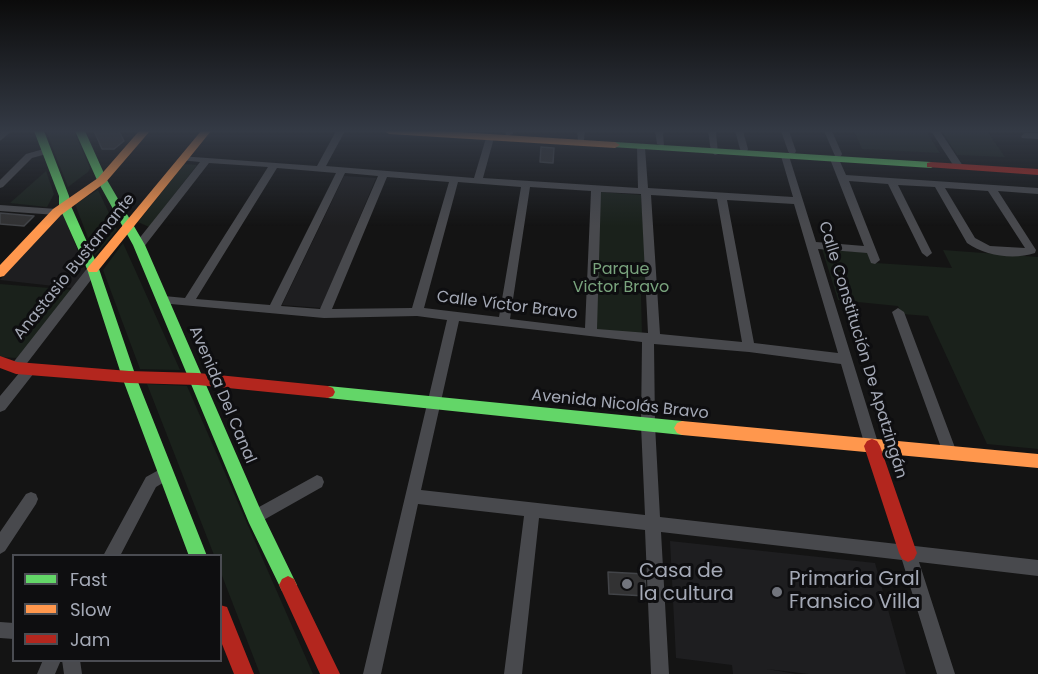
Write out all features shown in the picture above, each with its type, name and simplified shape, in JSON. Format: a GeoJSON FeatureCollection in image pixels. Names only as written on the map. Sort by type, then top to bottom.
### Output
{"type":"FeatureCollection","features":[{"type":"Feature","properties":{"kind":"street"},"geometry":{"type":"LineString","coordinates":[[0,185],[23,162]]}},
{"type":"Feature","properties":{"kind":"street"},"geometry":{"type":"LineString","coordinates":[[49,162],[57,207],[93,269],[129,377],[198,554]]}},
{"type":"Feature","properties":{"kind":"street","name":"Avenida Del Canal"},"geometry":{"type":"LineString","coordinates":[[94,162],[139,245],[255,517],[330,674]]}},
{"type":"Feature","properties":{"kind":"street"},"geometry":{"type":"LineString","coordinates":[[100,176],[111,162]]}},
{"type":"Feature","properties":{"kind":"street"},"geometry":{"type":"LineString","coordinates":[[0,256],[57,207],[100,176],[114,162]]}},
{"type":"Feature","properties":{"kind":"street","name":"Anastasio Bustamante"},"geometry":{"type":"LineString","coordinates":[[0,406],[11,367],[179,162]]}},
{"type":"Feature","properties":{"kind":"street"},"geometry":{"type":"LineString","coordinates":[[139,245],[204,162]]}},
{"type":"Feature","properties":{"kind":"street"},"geometry":{"type":"LineString","coordinates":[[239,162],[478,181],[799,201]]}},
{"type":"Feature","properties":{"kind":"street"},"geometry":{"type":"LineString","coordinates":[[320,169],[324,162]]}},
{"type":"Feature","properties":{"kind":"street"},"geometry":{"type":"LineString","coordinates":[[478,181],[483,162]]}},
{"type":"Feature","properties":{"kind":"street"},"geometry":{"type":"LineString","coordinates":[[642,162],[652,294],[647,295],[645,301],[649,339],[648,425],[660,674]]}},
{"type":"Feature","properties":{"kind":"street","name":"Calle Constitución De Apatzingán"},"geometry":{"type":"LineString","coordinates":[[790,162],[845,359],[908,553]]}},
{"type":"Feature","properties":{"kind":"street"},"geometry":{"type":"LineString","coordinates":[[813,245],[873,255],[838,162]]}},
{"type":"Feature","properties":{"kind":"street"},"geometry":{"type":"LineString","coordinates":[[945,162],[1038,165]]}},
{"type":"Feature","properties":{"kind":"street"},"geometry":{"type":"LineString","coordinates":[[956,163],[1038,172]]}},
{"type":"Feature","properties":{"kind":"street"},"geometry":{"type":"LineString","coordinates":[[189,301],[274,165]]}},
{"type":"Feature","properties":{"kind":"street"},"geometry":{"type":"LineString","coordinates":[[273,309],[342,170]]}},
{"type":"Feature","properties":{"kind":"street"},"geometry":{"type":"LineString","coordinates":[[324,314],[384,174]]}},
{"type":"Feature","properties":{"kind":"street"},"geometry":{"type":"LineString","coordinates":[[842,178],[1038,191]]}},
{"type":"Feature","properties":{"kind":"street"},"geometry":{"type":"LineString","coordinates":[[417,312],[454,179]]}},
{"type":"Feature","properties":{"kind":"street"},"geometry":{"type":"LineString","coordinates":[[892,182],[927,253]]}},
{"type":"Feature","properties":{"kind":"street"},"geometry":{"type":"LineString","coordinates":[[504,322],[526,184]]}},
{"type":"Feature","properties":{"kind":"street"},"geometry":{"type":"LineString","coordinates":[[939,185],[970,240],[987,249],[1025,252],[1031,250],[991,188]]}},
{"type":"Feature","properties":{"kind":"street"},"geometry":{"type":"LineString","coordinates":[[591,333],[596,188]]}},
{"type":"Feature","properties":{"kind":"street"},"geometry":{"type":"LineString","coordinates":[[721,196],[749,347]]}},
{"type":"Feature","properties":{"kind":"street"},"geometry":{"type":"LineString","coordinates":[[0,208],[57,207]]}},
{"type":"Feature","properties":{"kind":"street"},"geometry":{"type":"LineString","coordinates":[[0,273],[57,207]]}},
{"type":"Feature","properties":{"kind":"street","name":"Calle Víctor Bravo"},"geometry":{"type":"LineString","coordinates":[[164,300],[324,314],[417,312],[591,333],[749,347],[845,359]]}},
{"type":"Feature","properties":{"kind":"street"},"geometry":{"type":"LineString","coordinates":[[897,312],[950,453]]}},
{"type":"Feature","properties":{"kind":"street"},"geometry":{"type":"LineString","coordinates":[[372,674],[454,316]]}},
{"type":"Feature","properties":{"kind":"street","name":"Avenida Nicolás Bravo"},"geometry":{"type":"LineString","coordinates":[[11,367],[129,377],[198,379],[648,425],[1038,461]]}},
{"type":"Feature","properties":{"kind":"street"},"geometry":{"type":"LineString","coordinates":[[112,554],[151,482],[166,472]]}},
{"type":"Feature","properties":{"kind":"street"},"geometry":{"type":"LineString","coordinates":[[255,517],[317,482]]}},
{"type":"Feature","properties":{"kind":"street"},"geometry":{"type":"LineString","coordinates":[[414,496],[908,553],[1036,572]]}},
{"type":"Feature","properties":{"kind":"street"},"geometry":{"type":"LineString","coordinates":[[0,546],[31,500]]}},
{"type":"Feature","properties":{"kind":"street"},"geometry":{"type":"LineString","coordinates":[[513,674],[532,510]]}},
{"type":"Feature","properties":{"kind":"street"},"geometry":{"type":"LineString","coordinates":[[908,553],[946,674]]}},
{"type":"Feature","properties":{"kind":"street"},"geometry":{"type":"LineString","coordinates":[[222,619],[243,674]]}},
{"type":"Feature","properties":{"kind":"shaded area"},"geometry":{"type":"Polygon","coordinates":[[[344,176],[376,178],[322,308],[282,305],[344,176]]]}},
{"type":"Feature","properties":{"kind":"shaded area"},"geometry":{"type":"Polygon","coordinates":[[[62,211],[86,271],[72,288],[0,280],[62,211]]]}},
{"type":"Feature","properties":{"kind":"shaded area","name":"Primaria Gral Fransico Villa"},"geometry":{"type":"Polygon","coordinates":[[[670,541],[875,563],[906,674],[809,674],[767,669],[796,674],[733,674],[732,665],[676,658],[670,541]]]}},
{"type":"Feature","properties":{"kind":"green space"},"geometry":{"type":"Polygon","coordinates":[[[58,162],[88,162],[90,168],[88,172],[68,187],[58,162]]]}},
{"type":"Feature","properties":{"kind":"green space"},"geometry":{"type":"Polygon","coordinates":[[[184,164],[197,165],[149,227],[138,222],[184,164]]]}},
{"type":"Feature","properties":{"kind":"green space"},"geometry":{"type":"Polygon","coordinates":[[[46,171],[54,194],[47,207],[10,203],[46,171]]]}},
{"type":"Feature","properties":{"kind":"green space"},"geometry":{"type":"Polygon","coordinates":[[[98,190],[117,230],[95,256],[75,204],[98,190]]]}},
{"type":"Feature","properties":{"kind":"green space","name":"Parque Victor Bravo"},"geometry":{"type":"Polygon","coordinates":[[[599,192],[641,195],[647,287],[641,295],[642,335],[594,331],[599,192]]]}},
{"type":"Feature","properties":{"kind":"green space"},"geometry":{"type":"Polygon","coordinates":[[[123,243],[180,370],[140,369],[103,270],[123,243]]]}},
{"type":"Feature","properties":{"kind":"green space"},"geometry":{"type":"Polygon","coordinates":[[[822,249],[872,253],[876,263],[952,268],[943,250],[1038,257],[1038,449],[987,444],[928,316],[902,314],[898,306],[838,300],[822,249]]]}},
{"type":"Feature","properties":{"kind":"green space"},"geometry":{"type":"Polygon","coordinates":[[[0,284],[74,290],[17,358],[0,357],[0,284]]]}},
{"type":"Feature","properties":{"kind":"green space"},"geometry":{"type":"Polygon","coordinates":[[[147,384],[187,386],[313,674],[260,674],[222,576],[222,554],[214,554],[147,384]]]}},
{"type":"Feature","properties":{"kind":"building"},"geometry":{"type":"Polygon","coordinates":[[[0,213],[34,216],[24,226],[0,224],[0,213]]]}},
{"type":"Feature","properties":{"kind":"building","name":"Casa de la cultura"},"geometry":{"type":"Polygon","coordinates":[[[608,572],[645,574],[646,596],[609,594],[608,572]]]}},
{"type":"Feature","properties":{"kind":"traffic: fast"},"geometry":{"type":"LineString","coordinates":[[51,162],[64,196],[65,206],[93,269],[129,377],[197,554]]}},
{"type":"Feature","properties":{"kind":"traffic: fast"},"geometry":{"type":"LineString","coordinates":[[94,162],[139,245],[255,517],[288,585]]}},
{"type":"Feature","properties":{"kind":"traffic: fast"},"geometry":{"type":"LineString","coordinates":[[891,162],[931,165]]}},
{"type":"Feature","properties":{"kind":"traffic: fast"},"geometry":{"type":"LineString","coordinates":[[328,392],[682,428]]}},
{"type":"Feature","properties":{"kind":"traffic: slow"},"geometry":{"type":"LineString","coordinates":[[0,273],[57,212],[102,180],[117,162]]}},
{"type":"Feature","properties":{"kind":"traffic: slow"},"geometry":{"type":"LineString","coordinates":[[93,269],[180,162]]}},
{"type":"Feature","properties":{"kind":"traffic: slow"},"geometry":{"type":"LineString","coordinates":[[682,428],[1038,461]]}},
{"type":"Feature","properties":{"kind":"traffic: jam"},"geometry":{"type":"LineString","coordinates":[[931,165],[1038,172]]}},
{"type":"Feature","properties":{"kind":"traffic: jam"},"geometry":{"type":"LineString","coordinates":[[0,362],[16,368],[129,377],[198,379],[328,392]]}},
{"type":"Feature","properties":{"kind":"traffic: jam"},"geometry":{"type":"LineString","coordinates":[[872,446],[908,553]]}},
{"type":"Feature","properties":{"kind":"traffic: jam"},"geometry":{"type":"LineString","coordinates":[[288,585],[330,674]]}},
{"type":"Feature","properties":{"kind":"traffic: jam"},"geometry":{"type":"LineString","coordinates":[[222,619],[244,674]]}},
{"type":"Feature","properties":{"kind":"place","name":"Casa de la cultura"},"geometry":{"type":"Point","coordinates":[627,584]}},
{"type":"Feature","properties":{"kind":"place","name":"Primaria Gral Fransico Villa"},"geometry":{"type":"Point","coordinates":[777,592]}}]}
